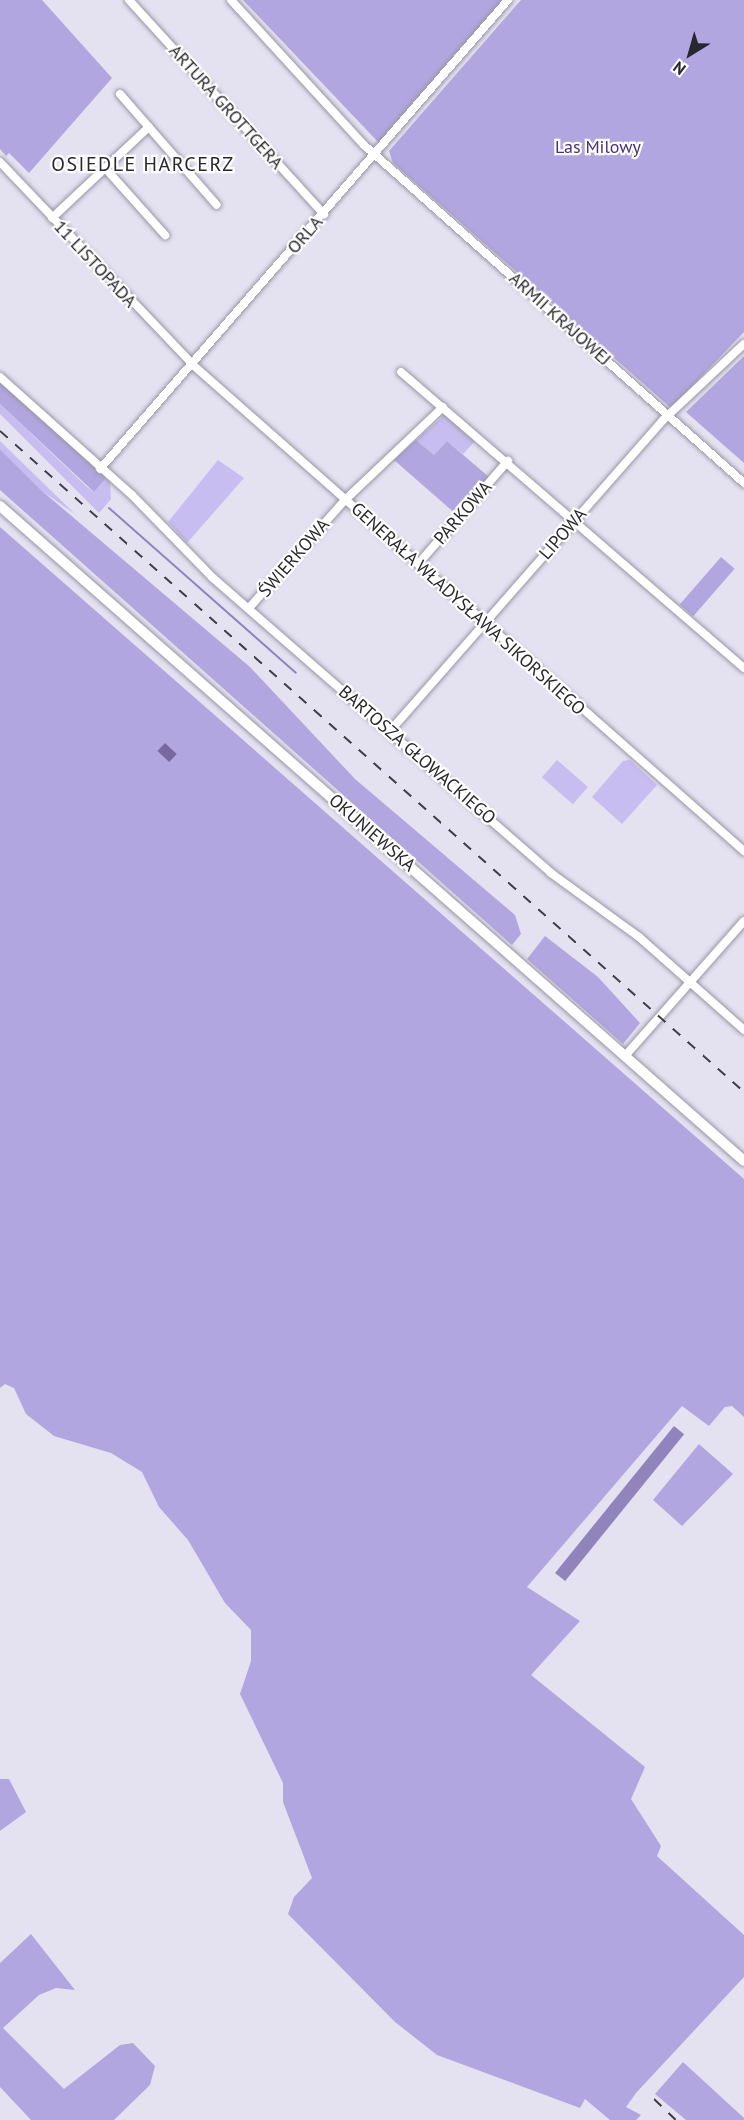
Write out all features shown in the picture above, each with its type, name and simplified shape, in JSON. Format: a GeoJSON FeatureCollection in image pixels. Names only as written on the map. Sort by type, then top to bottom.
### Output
{"type":"FeatureCollection","features":[{"type":"Feature","properties":{"kind":"main road","name":"OKUNIEWSKA"},"geometry":{"type":"LineString","coordinates":[[0,506],[744,1161]]}},
{"type":"Feature","properties":{"kind":"street","name":"ARTURA GROTTGERA"},"geometry":{"type":"LineString","coordinates":[[129,0],[324,214]]}},
{"type":"Feature","properties":{"kind":"street","name":"ARMII KRAJOWEJ"},"geometry":{"type":"LineString","coordinates":[[231,0],[376,156],[744,483]]}},
{"type":"Feature","properties":{"kind":"street","name":"ORLA"},"geometry":{"type":"LineString","coordinates":[[100,469],[376,156],[508,0]]}},
{"type":"Feature","properties":{"kind":"street"},"geometry":{"type":"LineString","coordinates":[[120,94],[217,205]]}},
{"type":"Feature","properties":{"kind":"street"},"geometry":{"type":"LineString","coordinates":[[52,218],[106,170],[149,127]]}},
{"type":"Feature","properties":{"kind":"street","name":"11 LISTOPADA"},"geometry":{"type":"LineString","coordinates":[[0,162],[193,365]]}},
{"type":"Feature","properties":{"kind":"street"},"geometry":{"type":"LineString","coordinates":[[106,170],[165,235]]}},
{"type":"Feature","properties":{"kind":"street","name":"LIPOWA"},"geometry":{"type":"LineString","coordinates":[[390,731],[669,415],[744,344]]}},
{"type":"Feature","properties":{"kind":"street","name":"GENERAŁA WŁADYSŁAWA SIKORSKIEGO"},"geometry":{"type":"LineString","coordinates":[[193,365],[744,851]]}},
{"type":"Feature","properties":{"kind":"street"},"geometry":{"type":"LineString","coordinates":[[401,372],[508,461],[744,669]]}},
{"type":"Feature","properties":{"kind":"street","name":"BARTOSZA GŁOWACKIEGO"},"geometry":{"type":"LineString","coordinates":[[0,376],[249,608],[550,873],[639,937],[744,1030]]}},
{"type":"Feature","properties":{"kind":"street","name":"ŚWIERKOWA"},"geometry":{"type":"LineString","coordinates":[[249,608],[345,500],[443,406]]}},
{"type":"Feature","properties":{"kind":"street","name":"PARKOWA"},"geometry":{"type":"LineString","coordinates":[[418,564],[508,461]]}},
{"type":"Feature","properties":{"kind":"street"},"geometry":{"type":"LineString","coordinates":[[625,1056],[744,921]]}},
{"type":"Feature","properties":{"kind":"shaded area"},"geometry":{"type":"Polygon","coordinates":[[[0,404],[94,492],[106,478],[110,481],[111,499],[99,513],[0,414],[0,404]]]}},
{"type":"Feature","properties":{"kind":"shaded area"},"geometry":{"type":"Polygon","coordinates":[[[446,414],[476,440],[463,454],[447,441],[434,455],[416,440],[446,414]]]}},
{"type":"Feature","properties":{"kind":"shaded area"},"geometry":{"type":"Polygon","coordinates":[[[0,441],[75,514],[42,491],[0,449],[0,441]]]}},
{"type":"Feature","properties":{"kind":"shaded area"},"geometry":{"type":"Polygon","coordinates":[[[218,460],[244,478],[187,543],[168,522],[218,460]]]}},
{"type":"Feature","properties":{"kind":"shaded area"},"geometry":{"type":"Polygon","coordinates":[[[557,760],[588,787],[573,804],[542,777],[557,760]]]}},
{"type":"Feature","properties":{"kind":"shaded area"},"geometry":{"type":"Polygon","coordinates":[[[630,760],[657,785],[622,824],[592,797],[623,761],[630,760]]]}},
{"type":"Feature","properties":{"kind":"shaded area"},"geometry":{"type":"Polygon","coordinates":[[[674,1426],[684,1434],[565,1581],[555,1573],[674,1426]]]}},
{"type":"Feature","properties":{"kind":"green space"},"geometry":{"type":"Polygon","coordinates":[[[0,0],[42,0],[112,78],[29,173],[9,153],[6,156],[0,149],[0,0]]]}},
{"type":"Feature","properties":{"kind":"green space"},"geometry":{"type":"Polygon","coordinates":[[[243,0],[504,0],[379,143],[243,0]]]}},
{"type":"Feature","properties":{"kind":"green space","name":"Las Milowy"},"geometry":{"type":"Polygon","coordinates":[[[521,0],[744,0],[744,332],[671,408],[393,163],[389,151],[521,0]]]}},
{"type":"Feature","properties":{"kind":"green space"},"geometry":{"type":"Polygon","coordinates":[[[744,356],[744,463],[686,412],[744,356]]]}},
{"type":"Feature","properties":{"kind":"green space"},"geometry":{"type":"Polygon","coordinates":[[[0,381],[106,478],[94,492],[0,404],[0,381]]]}},
{"type":"Feature","properties":{"kind":"green space"},"geometry":{"type":"Polygon","coordinates":[[[416,440],[434,455],[447,441],[489,477],[457,515],[394,460],[416,440]]]}},
{"type":"Feature","properties":{"kind":"green space"},"geometry":{"type":"Polygon","coordinates":[[[0,449],[42,491],[250,667],[355,779],[515,915],[521,934],[512,945],[0,490],[0,449]]]}},
{"type":"Feature","properties":{"kind":"green space"},"geometry":{"type":"Polygon","coordinates":[[[0,527],[744,1179],[744,1417],[732,1406],[725,1407],[709,1426],[682,1406],[527,1587],[580,1621],[531,1675],[645,1767],[631,1799],[661,1846],[657,1856],[744,1935],[744,1977],[636,2093],[626,2107],[641,2115],[636,2120],[610,2120],[585,2099],[580,2108],[437,2055],[395,2022],[288,1914],[294,1897],[312,1878],[283,1802],[283,1783],[240,1694],[251,1661],[251,1630],[225,1603],[188,1540],[159,1507],[142,1472],[111,1453],[54,1436],[26,1414],[14,1388],[5,1384],[0,1388],[0,527]]]}},
{"type":"Feature","properties":{"kind":"green space"},"geometry":{"type":"Polygon","coordinates":[[[721,557],[735,569],[693,616],[680,605],[721,557]]]}},
{"type":"Feature","properties":{"kind":"green space"},"geometry":{"type":"Polygon","coordinates":[[[545,936],[598,977],[640,1023],[623,1044],[527,959],[545,936]]]}},
{"type":"Feature","properties":{"kind":"green space"},"geometry":{"type":"Polygon","coordinates":[[[699,1444],[733,1474],[682,1526],[653,1500],[699,1444]]]}},
{"type":"Feature","properties":{"kind":"green space"},"geometry":{"type":"Polygon","coordinates":[[[0,1779],[9,1779],[26,1812],[0,1831],[0,1779]]]}},
{"type":"Feature","properties":{"kind":"green space"},"geometry":{"type":"Polygon","coordinates":[[[31,1934],[75,1990],[56,1988],[39,1995],[3,2028],[64,2089],[120,2045],[133,2043],[155,2066],[150,2085],[114,2120],[31,2120],[0,2087],[0,1963],[31,1934]]]}},
{"type":"Feature","properties":{"kind":"green space"},"geometry":{"type":"Polygon","coordinates":[[[683,2062],[744,2120],[686,2120],[655,2094],[683,2062]]]}},
{"type":"Feature","properties":{"kind":"building"},"geometry":{"type":"Polygon","coordinates":[[[165,743],[177,754],[169,762],[157,751],[165,743]]]}},
{"type":"Feature","properties":{"kind":"waterway"},"geometry":{"type":"LineString","coordinates":[[109,508],[296,673]]}},
{"type":"Feature","properties":{"kind":"railway"},"geometry":{"type":"LineString","coordinates":[[0,431],[744,1092]]}},
{"type":"Feature","properties":{"kind":"railway"},"geometry":{"type":"LineString","coordinates":[[654,2099],[676,2120]]}},
{"type":"Feature","properties":{"kind":"district","name":"OSIEDLE HARCERZ"},"geometry":{"type":"Point","coordinates":[143,164]}}]}
